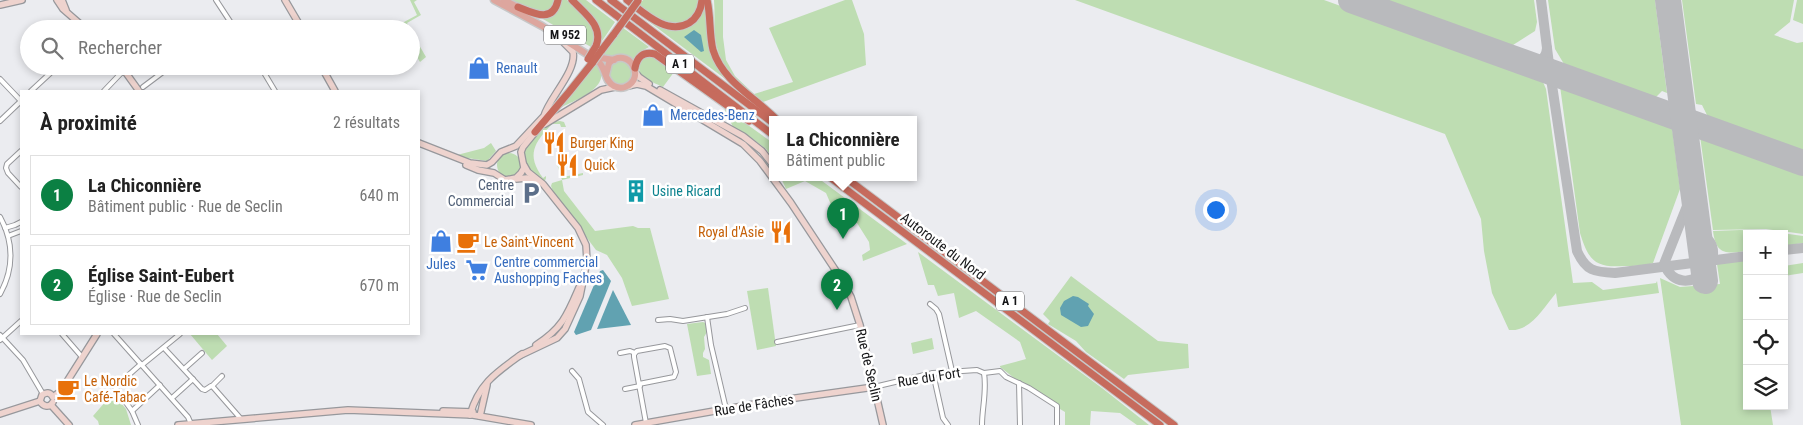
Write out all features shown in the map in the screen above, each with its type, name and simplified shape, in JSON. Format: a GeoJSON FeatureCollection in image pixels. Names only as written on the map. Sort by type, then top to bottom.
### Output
{"type":"FeatureCollection","features":[{"type":"Feature","properties":{"kind":"highway"},"geometry":{"type":"LineString","coordinates":[[518,7],[537,14],[548,14],[555,10],[558,0]]}},
{"type":"Feature","properties":{"kind":"highway"},"geometry":{"type":"LineString","coordinates":[[572,0],[597,28],[599,49]]}},
{"type":"Feature","properties":{"kind":"highway","name":"A 1"},"geometry":{"type":"LineString","coordinates":[[596,0],[769,132]]}},
{"type":"Feature","properties":{"kind":"highway","name":"A 1"},"geometry":{"type":"LineString","coordinates":[[611,0],[769,120]]}},
{"type":"Feature","properties":{"kind":"highway"},"geometry":{"type":"LineString","coordinates":[[627,0],[658,22],[667,26],[677,27],[693,20],[699,12],[702,0]]}},
{"type":"Feature","properties":{"kind":"highway"},"geometry":{"type":"LineString","coordinates":[[535,132],[569,92],[599,49],[638,0]]}},
{"type":"Feature","properties":{"kind":"highway"},"geometry":{"type":"LineString","coordinates":[[708,0],[714,50],[723,70],[733,82],[772,116]]}},
{"type":"Feature","properties":{"kind":"highway"},"geometry":{"type":"LineString","coordinates":[[635,70],[637,60],[642,55],[647,53],[654,54],[759,129],[764,128]]}},
{"type":"Feature","properties":{"kind":"highway"},"geometry":{"type":"LineString","coordinates":[[544,116],[590,61]]}},
{"type":"Feature","properties":{"kind":"highway","name":"Autoroute du Nord"},"geometry":{"type":"LineString","coordinates":[[835,181],[1160,425]]}},
{"type":"Feature","properties":{"kind":"highway","name":"Autoroute du Nord"},"geometry":{"type":"LineString","coordinates":[[850,181],[1174,425]]}},
{"type":"Feature","properties":{"kind":"main road","name":"M 952"},"geometry":{"type":"LineString","coordinates":[[494,0],[542,26],[598,61],[603,65],[606,74]]}},
{"type":"Feature","properties":{"kind":"main road","name":"M 952"},"geometry":{"type":"LineString","coordinates":[[504,0],[599,56],[614,60]]}},
{"type":"Feature","properties":{"kind":"main road"},"geometry":{"type":"LineString","coordinates":[[620,58],[631,62],[635,70],[634,80],[628,86],[620,88],[609,82],[606,74],[608,65],[620,58]]}},
{"type":"Feature","properties":{"kind":"street"},"geometry":{"type":"LineString","coordinates":[[0,4],[8,0]]}},
{"type":"Feature","properties":{"kind":"street"},"geometry":{"type":"LineString","coordinates":[[0,4],[22,0]]}},
{"type":"Feature","properties":{"kind":"street"},"geometry":{"type":"LineString","coordinates":[[56,0],[76,20]]}},
{"type":"Feature","properties":{"kind":"street"},"geometry":{"type":"LineString","coordinates":[[62,0],[68,13]]}},
{"type":"Feature","properties":{"kind":"street"},"geometry":{"type":"LineString","coordinates":[[216,0],[229,20]]}},
{"type":"Feature","properties":{"kind":"street"},"geometry":{"type":"LineString","coordinates":[[283,0],[293,20]]}},
{"type":"Feature","properties":{"kind":"street"},"geometry":{"type":"LineString","coordinates":[[283,0],[296,20]]}},
{"type":"Feature","properties":{"kind":"street"},"geometry":{"type":"LineString","coordinates":[[420,144],[478,165],[489,165],[501,152],[516,146],[544,116],[546,109],[563,82],[574,56],[570,47],[542,26]]}},
{"type":"Feature","properties":{"kind":"street"},"geometry":{"type":"LineString","coordinates":[[635,70],[644,81],[726,125],[749,140],[769,160]]}},
{"type":"Feature","properties":{"kind":"street"},"geometry":{"type":"LineString","coordinates":[[32,90],[48,75]]}},
{"type":"Feature","properties":{"kind":"street"},"geometry":{"type":"LineString","coordinates":[[105,90],[117,75]]}},
{"type":"Feature","properties":{"kind":"street"},"geometry":{"type":"LineString","coordinates":[[129,75],[141,89],[159,75]]}},
{"type":"Feature","properties":{"kind":"street"},"geometry":{"type":"LineString","coordinates":[[266,75],[275,90]]}},
{"type":"Feature","properties":{"kind":"street"},"geometry":{"type":"LineString","coordinates":[[326,75],[335,90]]}},
{"type":"Feature","properties":{"kind":"street"},"geometry":{"type":"LineString","coordinates":[[329,75],[336,90]]}},
{"type":"Feature","properties":{"kind":"street"},"geometry":{"type":"LineString","coordinates":[[0,79],[20,100]]}},
{"type":"Feature","properties":{"kind":"street","name":"Rue de Seclin"},"geometry":{"type":"LineString","coordinates":[[628,86],[637,84],[646,86],[743,144],[769,173]]}},
{"type":"Feature","properties":{"kind":"street"},"geometry":{"type":"LineString","coordinates":[[470,413],[478,395],[499,370],[519,356],[557,338],[564,332],[580,296],[586,270],[587,254],[582,235],[543,184],[528,172],[522,158],[523,147],[535,132],[552,119],[601,90],[615,86]]}},
{"type":"Feature","properties":{"kind":"street"},"geometry":{"type":"LineString","coordinates":[[0,121],[20,102]]}},
{"type":"Feature","properties":{"kind":"street"},"geometry":{"type":"LineString","coordinates":[[420,144],[476,169],[494,172],[505,180],[523,178],[531,180],[548,191]]}},
{"type":"Feature","properties":{"kind":"street"},"geometry":{"type":"LineString","coordinates":[[510,149],[516,151],[522,158]]}},
{"type":"Feature","properties":{"kind":"street"},"geometry":{"type":"LineString","coordinates":[[20,152],[7,164],[6,168],[20,187]]}},
{"type":"Feature","properties":{"kind":"street"},"geometry":{"type":"LineString","coordinates":[[495,158],[494,166],[498,175]]}},
{"type":"Feature","properties":{"kind":"street"},"geometry":{"type":"LineString","coordinates":[[514,179],[522,174],[524,165]]}},
{"type":"Feature","properties":{"kind":"street","name":"Rue de Seclin"},"geometry":{"type":"LineString","coordinates":[[775,181],[844,282],[851,297],[860,325],[884,425]]}},
{"type":"Feature","properties":{"kind":"street","name":"Rue de Seclin"},"geometry":{"type":"LineString","coordinates":[[780,181],[791,203]]}},
{"type":"Feature","properties":{"kind":"street"},"geometry":{"type":"LineString","coordinates":[[0,217],[11,249],[8,276],[0,294]]}},
{"type":"Feature","properties":{"kind":"street"},"geometry":{"type":"LineString","coordinates":[[5,228],[20,222]]}},
{"type":"Feature","properties":{"kind":"street"},"geometry":{"type":"LineString","coordinates":[[8,236],[20,231]]}},
{"type":"Feature","properties":{"kind":"street"},"geometry":{"type":"LineString","coordinates":[[930,304],[938,312],[952,371]]}},
{"type":"Feature","properties":{"kind":"street"},"geometry":{"type":"LineString","coordinates":[[658,320],[670,318],[681,321],[727,314],[745,308]]}},
{"type":"Feature","properties":{"kind":"street"},"geometry":{"type":"LineString","coordinates":[[707,317],[711,345],[726,409]]}},
{"type":"Feature","properties":{"kind":"street"},"geometry":{"type":"LineString","coordinates":[[20,321],[1,337],[27,366],[44,394]]}},
{"type":"Feature","properties":{"kind":"street"},"geometry":{"type":"LineString","coordinates":[[777,342],[860,325]]}},
{"type":"Feature","properties":{"kind":"street"},"geometry":{"type":"LineString","coordinates":[[63,335],[82,357]]}},
{"type":"Feature","properties":{"kind":"street"},"geometry":{"type":"LineString","coordinates":[[51,405],[54,400],[53,397],[61,391],[96,335]]}},
{"type":"Feature","properties":{"kind":"street"},"geometry":{"type":"LineString","coordinates":[[115,335],[172,398],[188,417],[191,424]]}},
{"type":"Feature","properties":{"kind":"street"},"geometry":{"type":"LineString","coordinates":[[138,425],[132,411],[114,387],[179,335]]}},
{"type":"Feature","properties":{"kind":"street"},"geometry":{"type":"LineString","coordinates":[[620,353],[630,351],[635,353],[669,347],[676,372],[675,376],[671,379],[625,389]]}},
{"type":"Feature","properties":{"kind":"street"},"geometry":{"type":"LineString","coordinates":[[164,348],[202,389],[205,390],[212,386],[222,376]]}},
{"type":"Feature","properties":{"kind":"street"},"geometry":{"type":"LineString","coordinates":[[184,369],[202,353]]}},
{"type":"Feature","properties":{"kind":"street"},"geometry":{"type":"LineString","coordinates":[[635,353],[646,423]]}},
{"type":"Feature","properties":{"kind":"street"},"geometry":{"type":"LineString","coordinates":[[572,370],[579,379],[588,412],[603,425]]}},
{"type":"Feature","properties":{"kind":"street","name":"Rue du Fort"},"geometry":{"type":"LineString","coordinates":[[874,387],[952,371],[978,370],[984,374],[1000,371],[1006,377],[1057,406],[1057,425]]}},
{"type":"Feature","properties":{"kind":"street"},"geometry":{"type":"LineString","coordinates":[[933,374],[943,418],[948,425]]}},
{"type":"Feature","properties":{"kind":"street"},"geometry":{"type":"LineString","coordinates":[[982,425],[982,410],[985,399],[984,374]]}},
{"type":"Feature","properties":{"kind":"street"},"geometry":{"type":"LineString","coordinates":[[172,398],[193,379]]}},
{"type":"Feature","properties":{"kind":"street"},"geometry":{"type":"LineString","coordinates":[[480,415],[488,383]]}},
{"type":"Feature","properties":{"kind":"street"},"geometry":{"type":"LineString","coordinates":[[1019,383],[1020,425]]}},
{"type":"Feature","properties":{"kind":"street"},"geometry":{"type":"LineString","coordinates":[[132,411],[160,385]]}},
{"type":"Feature","properties":{"kind":"street"},"geometry":{"type":"LineString","coordinates":[[212,386],[242,419]]}},
{"type":"Feature","properties":{"kind":"street","name":"Rue de Fâches"},"geometry":{"type":"LineString","coordinates":[[635,425],[726,409],[874,387]]}},
{"type":"Feature","properties":{"kind":"street"},"geometry":{"type":"LineString","coordinates":[[44,394],[49,393],[53,397]]}},
{"type":"Feature","properties":{"kind":"street"},"geometry":{"type":"LineString","coordinates":[[0,414],[40,400],[44,394]]}},
{"type":"Feature","properties":{"kind":"street"},"geometry":{"type":"LineString","coordinates":[[40,400],[44,406],[51,405]]}},
{"type":"Feature","properties":{"kind":"street"},"geometry":{"type":"LineString","coordinates":[[51,405],[69,425]]}},
{"type":"Feature","properties":{"kind":"street"},"geometry":{"type":"LineString","coordinates":[[178,425],[345,410],[470,413],[528,425]]}},
{"type":"Feature","properties":{"kind":"green space"},"geometry":{"type":"Polygon","coordinates":[[[410,0],[417,0],[414,2],[421,15],[412,20],[408,20],[417,15],[410,0]]]}},
{"type":"Feature","properties":{"kind":"green space"},"geometry":{"type":"Polygon","coordinates":[[[511,0],[555,0],[552,7],[542,11],[529,8],[511,0]]]}},
{"type":"Feature","properties":{"kind":"green space"},"geometry":{"type":"Polygon","coordinates":[[[561,0],[567,0],[592,27],[594,40],[591,47],[543,19],[558,10],[561,0]]]}},
{"type":"Feature","properties":{"kind":"green space"},"geometry":{"type":"Polygon","coordinates":[[[575,0],[586,0],[615,22],[602,41],[600,40],[596,22],[575,0]]]}},
{"type":"Feature","properties":{"kind":"green space"},"geometry":{"type":"Polygon","coordinates":[[[643,0],[699,0],[695,12],[689,19],[674,23],[656,16],[639,5],[643,0]]]}},
{"type":"Feature","properties":{"kind":"green space"},"geometry":{"type":"Polygon","coordinates":[[[704,0],[708,30],[728,81],[636,12],[637,10],[652,21],[689,26],[704,0]]]}},
{"type":"Feature","properties":{"kind":"green space"},"geometry":{"type":"Polygon","coordinates":[[[714,0],[723,0],[723,37],[726,60],[735,76],[754,94],[793,82],[769,28],[845,0],[852,0],[864,34],[866,65],[763,102],[739,81],[732,74],[720,57],[715,35],[714,0]]]}},
{"type":"Feature","properties":{"kind":"green space"},"geometry":{"type":"Polygon","coordinates":[[[1075,0],[1324,0],[1538,77],[1546,89],[1573,283],[1592,282],[1603,290],[1656,283],[1657,281],[1659,293],[1558,307],[1556,293],[1530,323],[1517,330],[1509,330],[1492,293],[1484,251],[1481,219],[1445,134],[1075,0]]]}},
{"type":"Feature","properties":{"kind":"green space"},"geometry":{"type":"Polygon","coordinates":[[[1377,0],[1534,0],[1537,22],[1535,31],[1513,45],[1505,47],[1377,0]]]}},
{"type":"Feature","properties":{"kind":"green space"},"geometry":{"type":"Polygon","coordinates":[[[1548,0],[1655,0],[1667,93],[1662,91],[1653,100],[1567,69],[1555,49],[1548,0]]]}},
{"type":"Feature","properties":{"kind":"green space"},"geometry":{"type":"Polygon","coordinates":[[[1682,0],[1794,0],[1790,22],[1774,35],[1797,43],[1803,42],[1803,154],[1709,119],[1702,105],[1696,104],[1682,0]]]}},
{"type":"Feature","properties":{"kind":"green space"},"geometry":{"type":"Polygon","coordinates":[[[1797,0],[1803,0],[1803,24],[1793,20],[1797,0]]]}},
{"type":"Feature","properties":{"kind":"green space"},"geometry":{"type":"Polygon","coordinates":[[[622,27],[649,47],[638,53],[634,60],[621,55],[602,54],[622,27]]]}},
{"type":"Feature","properties":{"kind":"green space"},"geometry":{"type":"Polygon","coordinates":[[[420,47],[426,57],[420,62],[420,47]]]}},
{"type":"Feature","properties":{"kind":"green space"},"geometry":{"type":"Polygon","coordinates":[[[647,56],[656,58],[674,72],[663,87],[641,75],[639,66],[641,60],[647,56]]]}},
{"type":"Feature","properties":{"kind":"green space"},"geometry":{"type":"Polygon","coordinates":[[[620,61],[625,62],[631,68],[631,78],[625,84],[620,85],[615,84],[609,78],[608,73],[609,68],[615,62],[620,61]]]}},
{"type":"Feature","properties":{"kind":"green space"},"geometry":{"type":"Polygon","coordinates":[[[594,64],[597,65],[601,73],[601,79],[597,86],[560,108],[594,64]]]}},
{"type":"Feature","properties":{"kind":"green space"},"geometry":{"type":"Polygon","coordinates":[[[1560,86],[1672,127],[1680,189],[1653,263],[1636,266],[1607,266],[1595,261],[1587,251],[1580,233],[1560,86]]]}},
{"type":"Feature","properties":{"kind":"green space"},"geometry":{"type":"Polygon","coordinates":[[[724,108],[769,140],[769,153],[753,139],[733,127],[724,108]]]}},
{"type":"Feature","properties":{"kind":"green space"},"geometry":{"type":"Polygon","coordinates":[[[560,121],[564,122],[566,127],[561,127],[560,124],[552,124],[541,137],[534,150],[535,163],[538,170],[543,178],[546,176],[545,181],[541,181],[526,166],[523,151],[547,125],[560,121]]]}},
{"type":"Feature","properties":{"kind":"green space"},"geometry":{"type":"Polygon","coordinates":[[[1700,136],[1803,173],[1803,234],[1788,232],[1788,230],[1766,229],[1713,230],[1700,136]]]}},
{"type":"Feature","properties":{"kind":"green space"},"geometry":{"type":"Polygon","coordinates":[[[491,143],[496,151],[487,161],[457,155],[484,148],[491,143]]]}},
{"type":"Feature","properties":{"kind":"green space"},"geometry":{"type":"Polygon","coordinates":[[[509,153],[518,156],[521,165],[518,174],[509,177],[500,174],[497,165],[500,156],[509,153]]]}},
{"type":"Feature","properties":{"kind":"green space"},"geometry":{"type":"Polygon","coordinates":[[[556,161],[563,177],[583,173],[583,175],[562,180],[556,161]]]}},
{"type":"Feature","properties":{"kind":"green space"},"geometry":{"type":"Polygon","coordinates":[[[562,180],[564,191],[595,231],[633,226],[650,228],[669,299],[632,306],[622,278],[607,255],[596,250],[554,194],[551,186],[552,183],[562,180]]]}},
{"type":"Feature","properties":{"kind":"green space"},"geometry":{"type":"Polygon","coordinates":[[[782,181],[805,181],[786,189],[782,181]]]}},
{"type":"Feature","properties":{"kind":"green space"},"geometry":{"type":"Polygon","coordinates":[[[805,181],[822,181],[907,244],[863,261],[862,255],[870,250],[869,242],[857,223],[847,223],[842,211],[835,214],[826,193],[805,181]]]}},
{"type":"Feature","properties":{"kind":"green space"},"geometry":{"type":"Polygon","coordinates":[[[1743,230],[1743,252],[1733,253],[1720,249],[1714,239],[1713,231],[1743,230]]]}},
{"type":"Feature","properties":{"kind":"green space"},"geometry":{"type":"Polygon","coordinates":[[[1788,234],[1803,236],[1803,243],[1788,245],[1788,234]]]}},
{"type":"Feature","properties":{"kind":"green space"},"geometry":{"type":"Polygon","coordinates":[[[918,252],[1149,425],[1137,425],[1120,413],[1091,411],[1090,425],[1065,425],[1065,412],[1035,394],[1000,367],[1026,359],[1020,342],[976,311],[959,318],[954,293],[938,296],[934,285],[928,285],[918,252]]]}},
{"type":"Feature","properties":{"kind":"green space"},"geometry":{"type":"Polygon","coordinates":[[[1743,260],[1743,410],[1771,410],[1773,425],[1681,425],[1660,278],[1680,287],[1720,284],[1717,264],[1743,260]]]}},
{"type":"Feature","properties":{"kind":"green space"},"geometry":{"type":"Polygon","coordinates":[[[1803,263],[1803,273],[1788,275],[1788,265],[1803,263]]]}},
{"type":"Feature","properties":{"kind":"green space"},"geometry":{"type":"Polygon","coordinates":[[[1071,276],[1158,341],[1188,344],[1189,368],[1128,375],[1124,379],[1086,352],[1076,341],[1048,324],[1050,321],[1043,314],[1071,276]]]}},
{"type":"Feature","properties":{"kind":"green space"},"geometry":{"type":"Polygon","coordinates":[[[768,288],[776,346],[757,350],[747,291],[768,288]]]}},
{"type":"Feature","properties":{"kind":"green space"},"geometry":{"type":"Polygon","coordinates":[[[703,322],[707,332],[704,337],[705,349],[703,357],[709,360],[711,374],[697,376],[687,324],[703,322]]]}},
{"type":"Feature","properties":{"kind":"green space"},"geometry":{"type":"Polygon","coordinates":[[[191,335],[218,335],[227,346],[212,360],[191,335]]]}},
{"type":"Feature","properties":{"kind":"green space"},"geometry":{"type":"Polygon","coordinates":[[[932,338],[934,349],[913,354],[911,343],[932,338]]]}},
{"type":"Feature","properties":{"kind":"green space"},"geometry":{"type":"Polygon","coordinates":[[[115,396],[126,409],[131,425],[99,425],[93,416],[106,401],[115,396]]]}},
{"type":"Feature","properties":{"kind":"water"},"geometry":{"type":"Polygon","coordinates":[[[694,30],[701,35],[704,51],[701,52],[684,37],[694,30]]]}},
{"type":"Feature","properties":{"kind":"water"},"geometry":{"type":"Polygon","coordinates":[[[603,270],[611,281],[591,330],[576,335],[574,332],[600,271],[603,270]]]}},
{"type":"Feature","properties":{"kind":"water"},"geometry":{"type":"Polygon","coordinates":[[[613,290],[631,325],[597,329],[613,290]]]}},
{"type":"Feature","properties":{"kind":"water"},"geometry":{"type":"Polygon","coordinates":[[[1073,296],[1089,304],[1088,306],[1094,314],[1088,326],[1081,327],[1061,315],[1060,308],[1064,301],[1073,296]]]}},
{"type":"Feature","properties":{"kind":"taxiway"},"geometry":{"type":"LineString","coordinates":[[1541,0],[1577,251],[1580,258],[1587,266],[1596,271],[1615,273],[1743,257]]}},
{"type":"Feature","properties":{"kind":"taxiway"},"geometry":{"type":"LineString","coordinates":[[1523,62],[1532,63],[1539,61],[1545,56],[1547,48]]}},
{"type":"Feature","properties":{"kind":"taxiway"},"geometry":{"type":"LineString","coordinates":[[1693,191],[1664,264],[1673,276],[1683,281],[1694,279],[1704,273],[1711,263],[1713,252],[1710,242],[1699,233]]}},
{"type":"Feature","properties":{"kind":"taxiway"},"geometry":{"type":"LineString","coordinates":[[1788,250],[1803,248]]}},
{"type":"Feature","properties":{"kind":"runway"},"geometry":{"type":"LineString","coordinates":[[1351,0],[1803,163]]}},
{"type":"Feature","properties":{"kind":"runway"},"geometry":{"type":"LineString","coordinates":[[1668,0],[1705,281]]}},
{"type":"Feature","properties":{"kind":"place","name":"Renault"},"geometry":{"type":"Point","coordinates":[479,68]}},
{"type":"Feature","properties":{"kind":"place","name":"Mercedes-Benz"},"geometry":{"type":"Point","coordinates":[653,115]}},
{"type":"Feature","properties":{"kind":"place","name":"Burger King"},"geometry":{"type":"Point","coordinates":[554,143]}},
{"type":"Feature","properties":{"kind":"place","name":"Quick"},"geometry":{"type":"Point","coordinates":[567,165]}},
{"type":"Feature","properties":{"kind":"place","name":"Usine Ricard"},"geometry":{"type":"Point","coordinates":[636,191]}},
{"type":"Feature","properties":{"kind":"place","name":"Centre Commercial"},"geometry":{"type":"Point","coordinates":[531,193]}},
{"type":"Feature","properties":{"kind":"place","name":"Royal d'Asie"},"geometry":{"type":"Point","coordinates":[781,232]}},
{"type":"Feature","properties":{"kind":"place","name":"La Chiconnière"},"geometry":{"type":"Point","coordinates":[843,239]}},
{"type":"Feature","properties":{"kind":"place","name":"Jules"},"geometry":{"type":"Point","coordinates":[441,241]}},
{"type":"Feature","properties":{"kind":"place","name":"Le Saint-Vincent"},"geometry":{"type":"Point","coordinates":[468,242]}},
{"type":"Feature","properties":{"kind":"place","name":"Centre commercial Aushopping Faches"},"geometry":{"type":"Point","coordinates":[477,270]}},
{"type":"Feature","properties":{"kind":"place","name":"Église Saint-Eubert"},"geometry":{"type":"Point","coordinates":[837,310]}},
{"type":"Feature","properties":{"kind":"place","name":"Le Nordic Café-Tabac"},"geometry":{"type":"Point","coordinates":[68,389]}}]}
